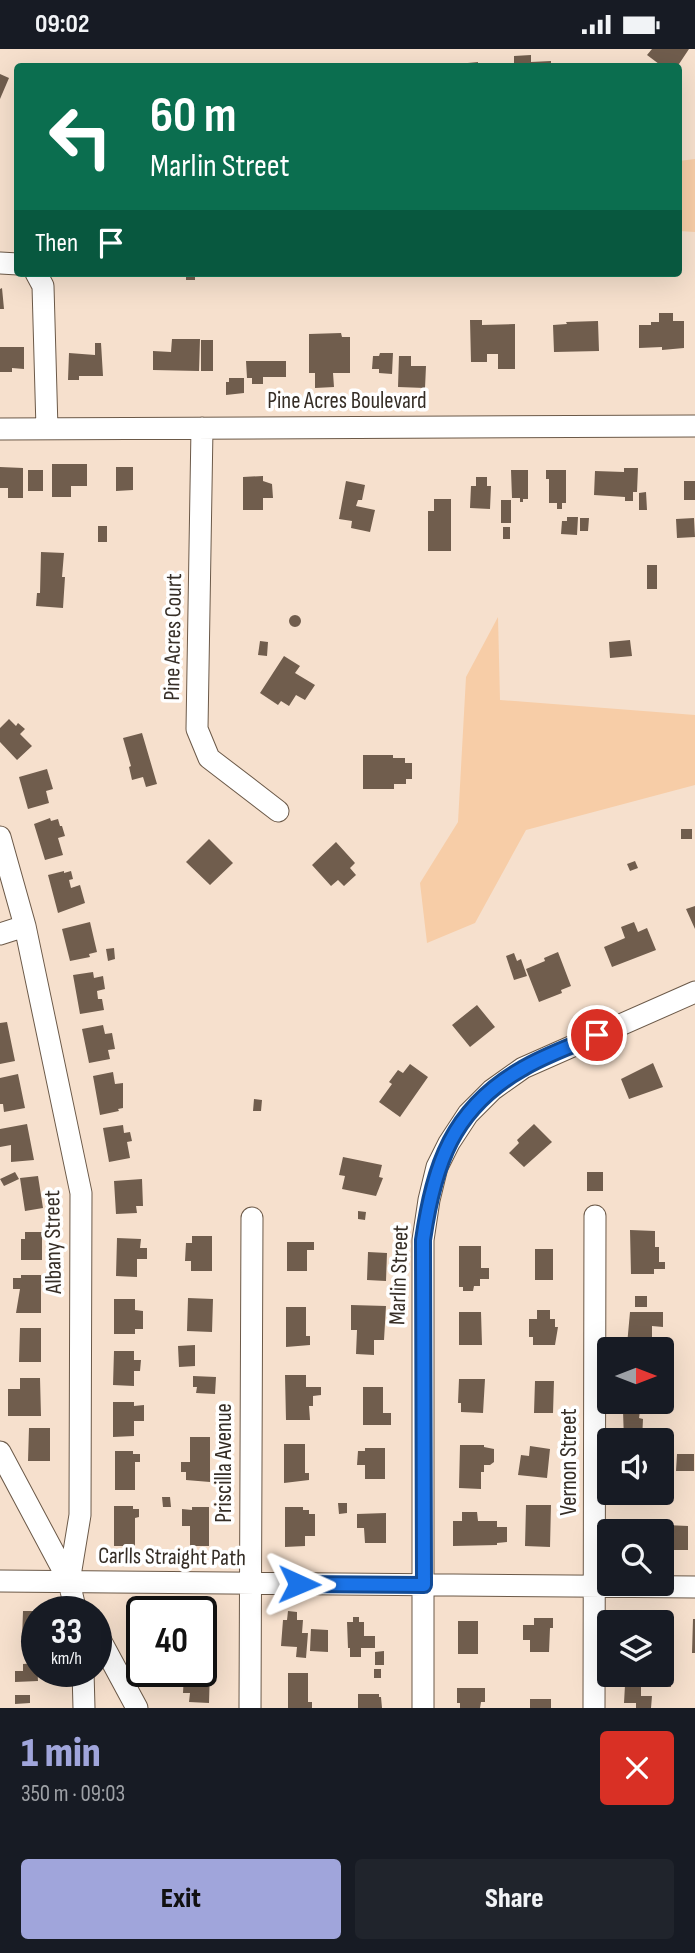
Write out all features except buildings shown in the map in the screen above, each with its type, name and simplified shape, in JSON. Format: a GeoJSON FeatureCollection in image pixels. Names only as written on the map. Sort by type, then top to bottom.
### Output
{"type":"FeatureCollection","features":[{"type":"Feature","properties":{"kind":"street"},"geometry":{"type":"LineString","coordinates":[[38,277],[43,286],[47,429]]}},
{"type":"Feature","properties":{"kind":"street","name":"Pine Acres Boulevard"},"geometry":{"type":"LineString","coordinates":[[0,429],[695,426]]}},
{"type":"Feature","properties":{"kind":"street","name":"Pine Acres Court"},"geometry":{"type":"LineString","coordinates":[[202,428],[197,729],[209,758],[278,811]]}},
{"type":"Feature","properties":{"kind":"street","name":"Albany Street"},"geometry":{"type":"LineString","coordinates":[[0,837],[24,926],[81,1193],[80,1515],[69,1582],[72,1596]]}},
{"type":"Feature","properties":{"kind":"street"},"geometry":{"type":"LineString","coordinates":[[0,933],[24,926]]}},
{"type":"Feature","properties":{"kind":"street","name":"Marlin Street"},"geometry":{"type":"LineString","coordinates":[[423,1708],[423,1240],[429,1200],[438,1167],[449,1143],[468,1114],[492,1090],[523,1068],[695,992]]}},
{"type":"Feature","properties":{"kind":"street","name":"Vernon Street"},"geometry":{"type":"LineString","coordinates":[[594,1708],[596,1216]]}},
{"type":"Feature","properties":{"kind":"street","name":"Priscilla Avenue"},"geometry":{"type":"LineString","coordinates":[[250,1708],[252,1218]]}},
{"type":"Feature","properties":{"kind":"street"},"geometry":{"type":"LineString","coordinates":[[0,1453],[76,1596]]}},
{"type":"Feature","properties":{"kind":"street","name":"Carlls Straight Path"},"geometry":{"type":"LineString","coordinates":[[0,1581],[695,1587]]}},
{"type":"Feature","properties":{"kind":"street"},"geometry":{"type":"LineString","coordinates":[[112,1662],[137,1708]]}},
{"type":"Feature","properties":{"kind":"street"},"geometry":{"type":"LineString","coordinates":[[83,1687],[84,1708]]}},
{"type":"Feature","properties":{"kind":"shaded area"},"geometry":{"type":"Polygon","coordinates":[[[695,159],[695,232],[682,231],[682,161],[695,159]]]}},
{"type":"Feature","properties":{"kind":"shaded area"},"geometry":{"type":"Polygon","coordinates":[[[498,617],[500,700],[695,715],[695,785],[526,830],[475,923],[427,943],[420,883],[458,822],[466,677],[498,617]]]}},
{"type":"Feature","properties":{"kind":"route"},"geometry":{"type":"LineString","coordinates":[[299,1584],[424,1585],[423,1240],[429,1200],[438,1167],[449,1143],[468,1114],[492,1090],[523,1068],[597,1035]]}}]}
